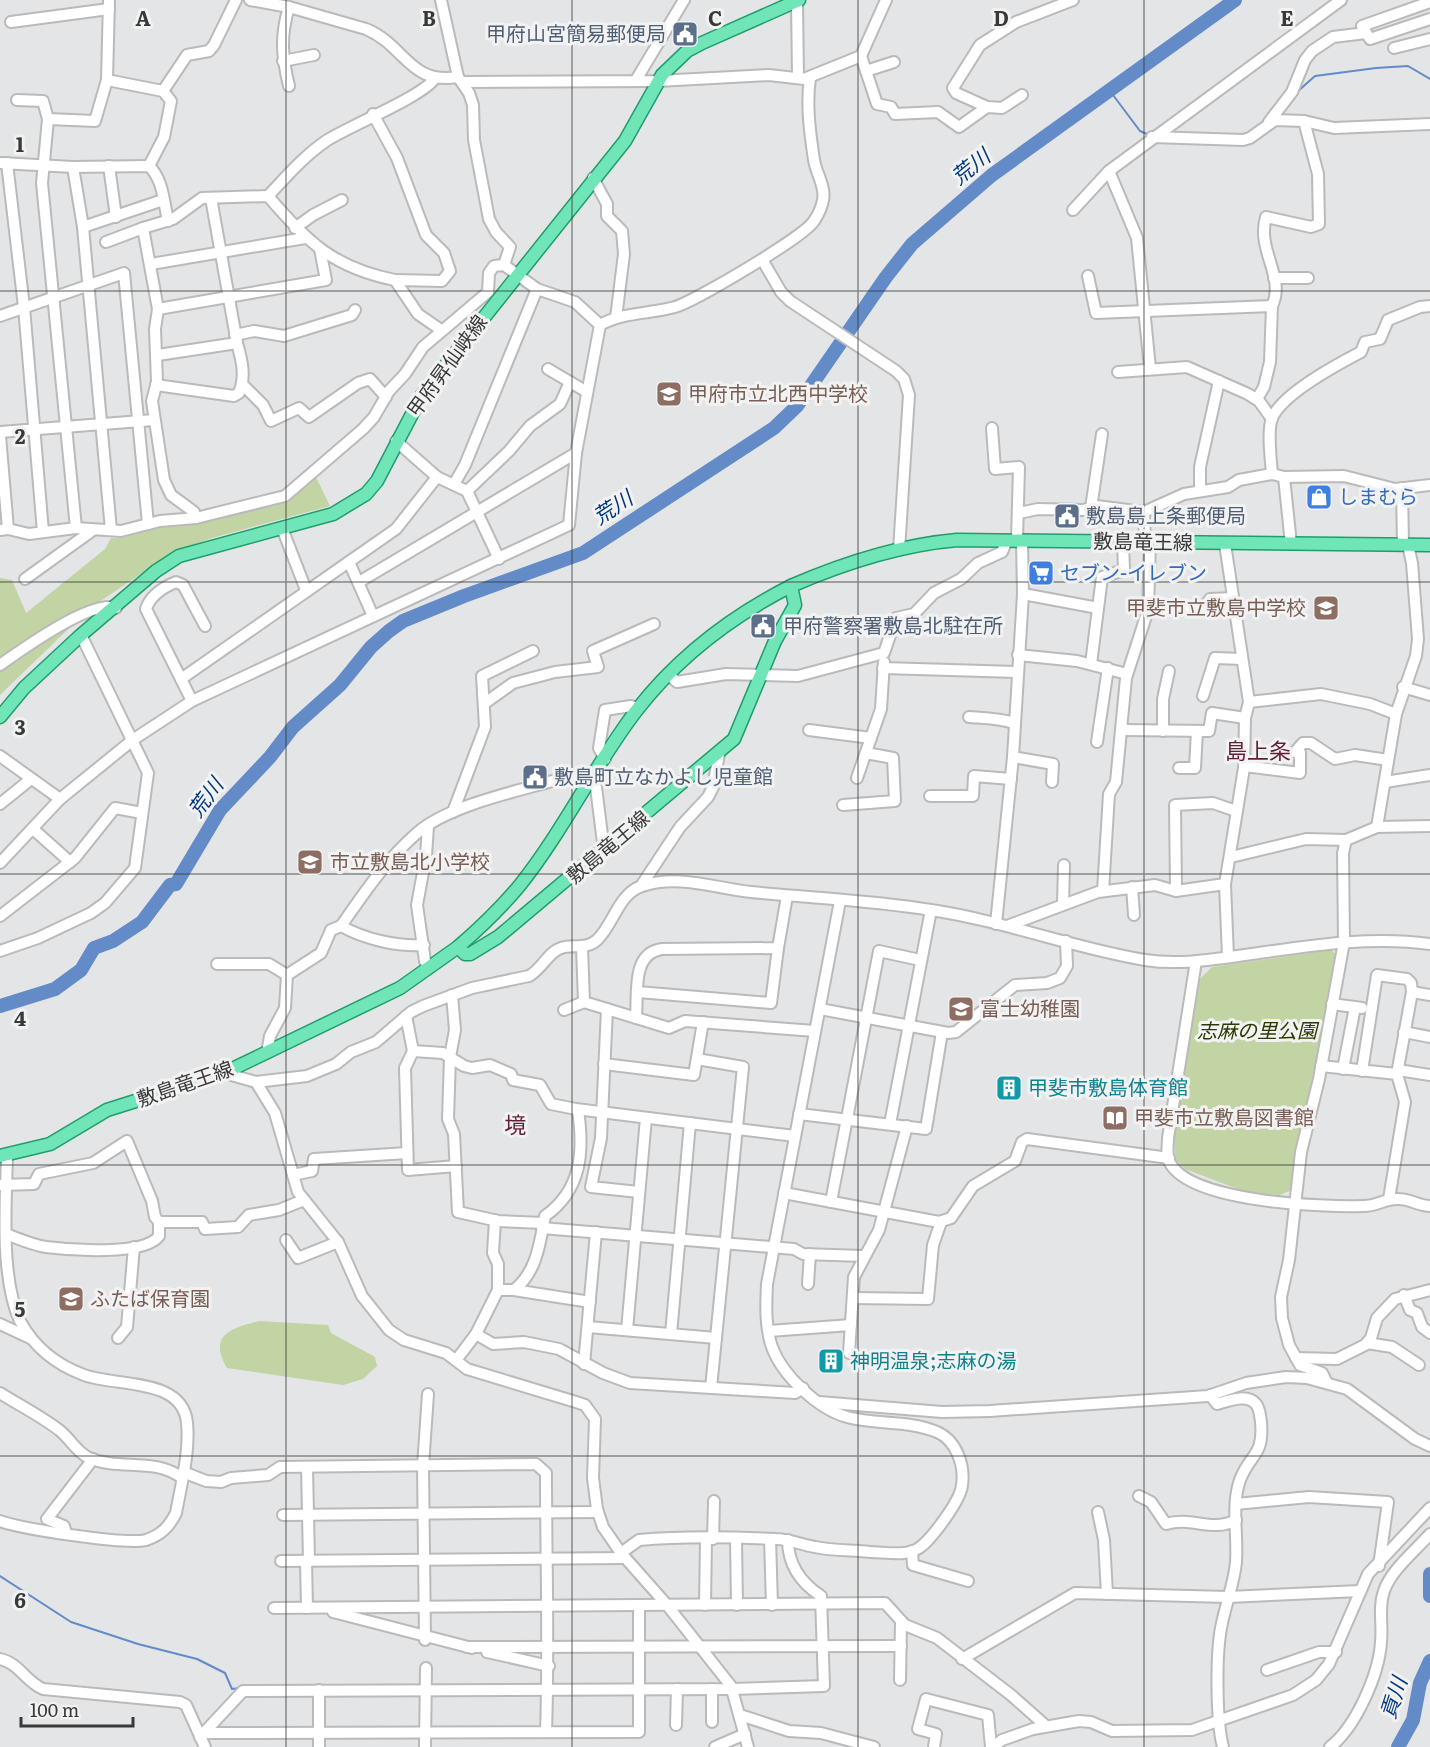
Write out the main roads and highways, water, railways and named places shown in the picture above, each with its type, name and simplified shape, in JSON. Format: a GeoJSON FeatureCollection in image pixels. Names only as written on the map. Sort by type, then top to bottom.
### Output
{"type":"FeatureCollection","features":[{"type":"Feature","properties":{"kind":"main road","name":"甲府昇仙峡線"},"geometry":{"type":"LineString","coordinates":[[0,717],[24,688],[81,635],[116,608],[156,571],[180,556],[333,514],[355,503],[377,481],[422,394],[625,141],[658,81],[687,51],[798,1]]}},
{"type":"Feature","properties":{"kind":"main road","name":"敷島竜王線"},"geometry":{"type":"LineString","coordinates":[[3,1155],[50,1144],[107,1110],[224,1073],[400,988],[429,968],[458,947],[492,917],[521,884],[639,708],[668,674],[739,616],[791,586],[854,561],[948,541],[1430,545]]}},
{"type":"Feature","properties":{"kind":"main road","name":"敷島竜王線"},"geometry":{"type":"LineString","coordinates":[[458,947],[465,954],[470,954],[521,920],[734,739],[785,620],[795,605],[791,586]]}},
{"type":"Feature","properties":{"kind":"waterway","name":"荒川"},"geometry":{"type":"LineString","coordinates":[[0,1006],[55,989],[81,970],[94,948],[113,941],[142,922],[170,885],[176,884],[220,810],[270,757],[293,727],[340,685],[371,647],[389,631],[403,621],[464,596],[583,553],[774,428],[797,406],[886,277],[912,244],[992,175],[1235,0]]}},
{"type":"Feature","properties":{"kind":"waterway"},"geometry":{"type":"LineString","coordinates":[[1297,92],[1315,76],[1376,68],[1408,66],[1430,79]]}},
{"type":"Feature","properties":{"kind":"waterway"},"geometry":{"type":"LineString","coordinates":[[1110,91],[1140,131],[1149,135]]}},
{"type":"Feature","properties":{"kind":"waterway","name":"貢川"},"geometry":{"type":"LineString","coordinates":[[1430,1574],[1430,1596]]}},
{"type":"Feature","properties":{"kind":"waterway"},"geometry":{"type":"LineString","coordinates":[[0,1576],[71,1622],[138,1644],[197,1659],[225,1673],[232,1689],[240,1688]]}},
{"type":"Feature","properties":{"kind":"waterway","name":"貢川"},"geometry":{"type":"LineString","coordinates":[[1398,1747],[1413,1720],[1420,1683],[1430,1661]]}},
{"type":"Feature","properties":{"kind":"place","name":"甲府山宮簡易郵便局"},"geometry":{"type":"Point","coordinates":[685,34]}},
{"type":"Feature","properties":{"kind":"place","name":"甲府市立北西中学校"},"geometry":{"type":"Point","coordinates":[669,394]}},
{"type":"Feature","properties":{"kind":"place","name":"しまむら"},"geometry":{"type":"Point","coordinates":[1319,497]}},
{"type":"Feature","properties":{"kind":"place","name":"敷島島上条郵便局"},"geometry":{"type":"Point","coordinates":[1067,516]}},
{"type":"Feature","properties":{"kind":"place","name":"セブン-イレブン"},"geometry":{"type":"Point","coordinates":[1041,573]}},
{"type":"Feature","properties":{"kind":"place","name":"甲斐市立敷島中学校"},"geometry":{"type":"Point","coordinates":[1326,608]}},
{"type":"Feature","properties":{"kind":"place","name":"甲府警察署敷島北駐在所"},"geometry":{"type":"Point","coordinates":[763,626]}},
{"type":"Feature","properties":{"kind":"place","name":"敷島町立なかよし児童館"},"geometry":{"type":"Point","coordinates":[535,777]}},
{"type":"Feature","properties":{"kind":"place","name":"市立敷島北小学校"},"geometry":{"type":"Point","coordinates":[310,862]}},
{"type":"Feature","properties":{"kind":"place","name":"富士幼稚園"},"geometry":{"type":"Point","coordinates":[961,1009]}},
{"type":"Feature","properties":{"kind":"place","name":"甲斐市敷島体育館"},"geometry":{"type":"Point","coordinates":[1009,1088]}},
{"type":"Feature","properties":{"kind":"place","name":"甲斐市立敷島図書館"},"geometry":{"type":"Point","coordinates":[1115,1118]}},
{"type":"Feature","properties":{"kind":"place","name":"ふたば保育園"},"geometry":{"type":"Point","coordinates":[71,1299]}},
{"type":"Feature","properties":{"kind":"place","name":"神明温泉;志麻の湯"},"geometry":{"type":"Point","coordinates":[831,1361]}},
{"type":"Feature","properties":{"kind":"district","name":"島上条"},"geometry":{"type":"Point","coordinates":[1258,751]}},
{"type":"Feature","properties":{"kind":"district","name":"境"},"geometry":{"type":"Point","coordinates":[515,1125]}},
{"type":"Feature","properties":{"kind":"park label","name":"志麻の里公園"},"geometry":{"type":"Point","coordinates":[1257,1031]}}]}
